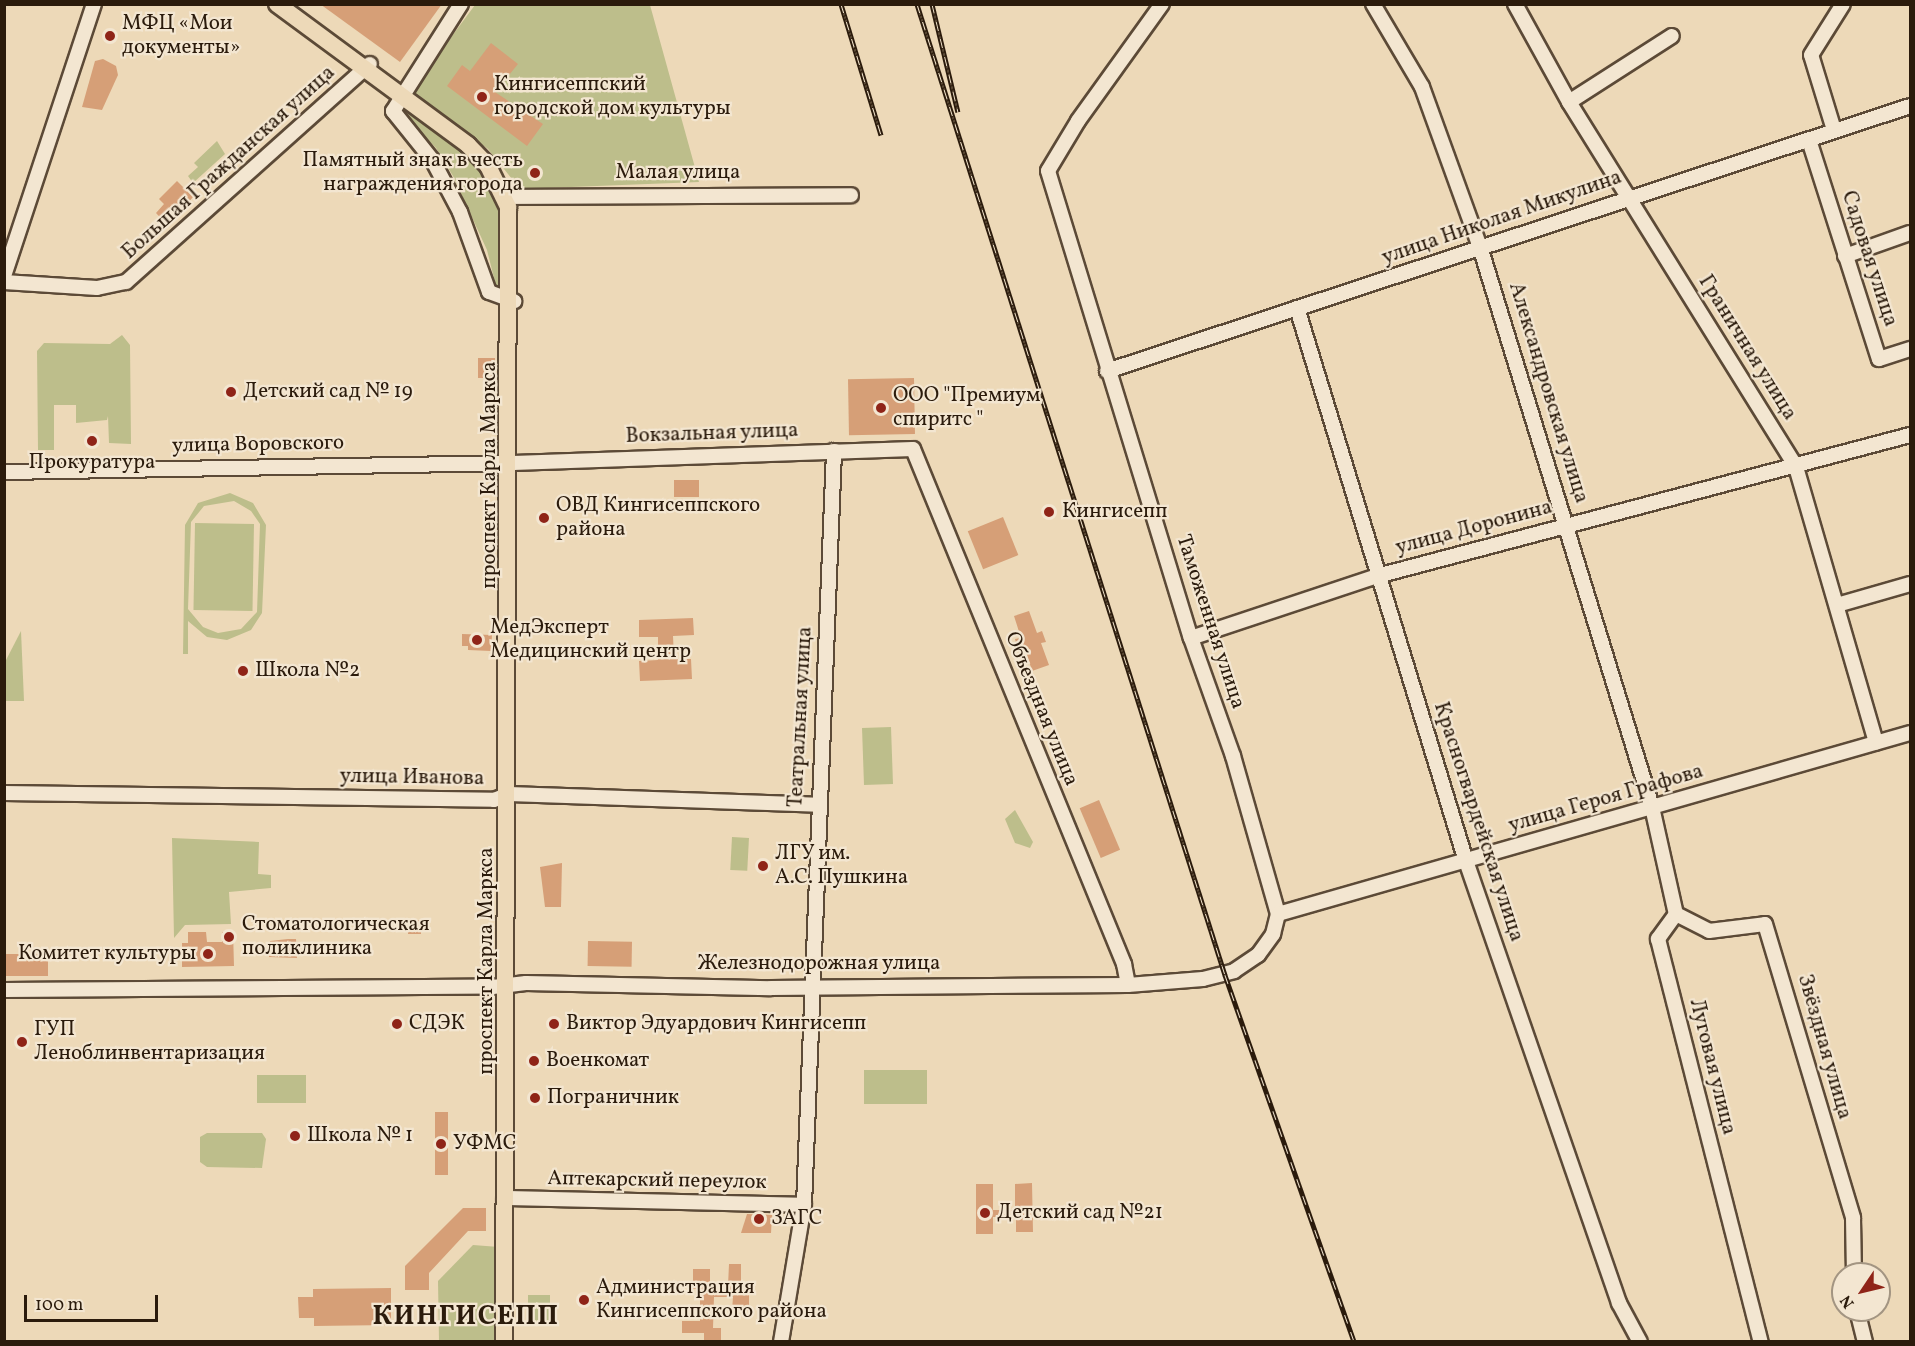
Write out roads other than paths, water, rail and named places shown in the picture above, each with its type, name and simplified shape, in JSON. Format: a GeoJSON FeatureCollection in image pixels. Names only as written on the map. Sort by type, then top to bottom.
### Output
{"type":"FeatureCollection","features":[{"type":"Feature","properties":{"kind":"main road"},"geometry":{"type":"LineString","coordinates":[[277,4],[368,66]]}},
{"type":"Feature","properties":{"kind":"main road","name":"проспект Карла Маркса"},"geometry":{"type":"LineString","coordinates":[[283,4],[472,144],[491,163],[507,196],[512,301],[507,795],[506,1341]]}},
{"type":"Feature","properties":{"kind":"street"},"geometry":{"type":"LineString","coordinates":[[4,261],[88,4]]}},
{"type":"Feature","properties":{"kind":"street"},"geometry":{"type":"LineString","coordinates":[[4,276],[94,4]]}},
{"type":"Feature","properties":{"kind":"street"},"geometry":{"type":"LineString","coordinates":[[461,4],[393,111],[433,161],[460,212],[489,292],[512,301]]}},
{"type":"Feature","properties":{"kind":"street","name":"Таможенная улица"},"geometry":{"type":"LineString","coordinates":[[1162,4],[1078,121],[1048,171],[1107,371],[1191,638],[1233,756],[1278,914]]}},
{"type":"Feature","properties":{"kind":"street","name":"Александровская улица"},"geometry":{"type":"LineString","coordinates":[[1373,4],[1422,87],[1481,250],[1652,807]]}},
{"type":"Feature","properties":{"kind":"street","name":"Граничная улица"},"geometry":{"type":"LineString","coordinates":[[1515,4],[1569,102],[1796,466],[1876,743]]}},
{"type":"Feature","properties":{"kind":"street"},"geometry":{"type":"LineString","coordinates":[[1834,130],[1811,55],[1843,4]]}},
{"type":"Feature","properties":{"kind":"street"},"geometry":{"type":"LineString","coordinates":[[1569,102],[1672,36]]}},
{"type":"Feature","properties":{"kind":"street","name":"Большая Гражданская улица"},"geometry":{"type":"LineString","coordinates":[[4,282],[97,288],[126,282],[368,66]]}},
{"type":"Feature","properties":{"kind":"street","name":"улица Николая Микулина"},"geometry":{"type":"LineString","coordinates":[[1107,371],[1481,250],[1628,197],[1911,106]]}},
{"type":"Feature","properties":{"kind":"street","name":"Садовая улица"},"geometry":{"type":"LineString","coordinates":[[1809,140],[1879,359],[1911,349]]}},
{"type":"Feature","properties":{"kind":"street","name":"Малая улица"},"geometry":{"type":"LineString","coordinates":[[507,196],[851,195]]}},
{"type":"Feature","properties":{"kind":"street"},"geometry":{"type":"LineString","coordinates":[[1845,256],[1911,233]]}},
{"type":"Feature","properties":{"kind":"street","name":"Красногвардейская улица"},"geometry":{"type":"LineString","coordinates":[[1297,308],[1377,576],[1466,861],[1619,1303],[1640,1341]]}},
{"type":"Feature","properties":{"kind":"street","name":"улица Доронина"},"geometry":{"type":"LineString","coordinates":[[1191,638],[1377,576],[1911,435]]}},
{"type":"Feature","properties":{"kind":"street","name":"Вокзальная улица"},"geometry":{"type":"LineString","coordinates":[[511,463],[913,449]]}},
{"type":"Feature","properties":{"kind":"street","name":"Объездная улица"},"geometry":{"type":"LineString","coordinates":[[913,449],[1124,964],[1128,985]]}},
{"type":"Feature","properties":{"kind":"street","name":"Театральная улица"},"geometry":{"type":"LineString","coordinates":[[810,985],[834,451]]}},
{"type":"Feature","properties":{"kind":"street","name":"улица Воровского"},"geometry":{"type":"LineString","coordinates":[[4,472],[511,463]]}},
{"type":"Feature","properties":{"kind":"street"},"geometry":{"type":"LineString","coordinates":[[1837,605],[1911,584]]}},
{"type":"Feature","properties":{"kind":"street","name":"улица Героя Графова"},"geometry":{"type":"LineString","coordinates":[[1278,914],[1911,733]]}},
{"type":"Feature","properties":{"kind":"street","name":"улица Иванова"},"geometry":{"type":"LineString","coordinates":[[4,793],[494,800],[507,795],[818,805]]}},
{"type":"Feature","properties":{"kind":"street"},"geometry":{"type":"LineString","coordinates":[[1652,807],[1676,914]]}},
{"type":"Feature","properties":{"kind":"street","name":"Железнодорожная улица"},"geometry":{"type":"LineString","coordinates":[[4,990],[736,984],[771,988],[810,985],[1128,985],[1203,979],[1234,971],[1258,955],[1272,934],[1278,914]]}},
{"type":"Feature","properties":{"kind":"street","name":"Звёздная улица"},"geometry":{"type":"LineString","coordinates":[[1676,914],[1709,931],[1766,924],[1853,1218],[1854,1262]]}},
{"type":"Feature","properties":{"kind":"street","name":"Луговая улица"},"geometry":{"type":"LineString","coordinates":[[1676,914],[1658,939],[1761,1341]]}},
{"type":"Feature","properties":{"kind":"street"},"geometry":{"type":"LineString","coordinates":[[781,1341],[804,1205],[810,985]]}},
{"type":"Feature","properties":{"kind":"street","name":"Аптекарский переулок"},"geometry":{"type":"LineString","coordinates":[[506,1199],[804,1205]]}},
{"type":"Feature","properties":{"kind":"street"},"geometry":{"type":"LineString","coordinates":[[1860,1322],[1864,1341]]}},
{"type":"Feature","properties":{"kind":"railway"},"geometry":{"type":"LineString","coordinates":[[841,4],[881,135]]}},
{"type":"Feature","properties":{"kind":"railway"},"geometry":{"type":"LineString","coordinates":[[917,4],[1225,975],[1354,1342]]}},
{"type":"Feature","properties":{"kind":"railway"},"geometry":{"type":"LineString","coordinates":[[932,4],[958,112]]}},
{"type":"Feature","properties":{"kind":"place","name":"МФЦ «Мои документы»"},"geometry":{"type":"Point","coordinates":[110,36]}},
{"type":"Feature","properties":{"kind":"place","name":"Кингисеппский городской дом культуры"},"geometry":{"type":"Point","coordinates":[482,97]}},
{"type":"Feature","properties":{"kind":"place","name":"Памятный знак в честь награждения города"},"geometry":{"type":"Point","coordinates":[535,173]}},
{"type":"Feature","properties":{"kind":"place","name":"Детский сад № 19"},"geometry":{"type":"Point","coordinates":[231,392]}},
{"type":"Feature","properties":{"kind":"place","name":"ООО \"Премиум спиритс \""},"geometry":{"type":"Point","coordinates":[881,408]}},
{"type":"Feature","properties":{"kind":"place","name":"Прокуратура"},"geometry":{"type":"Point","coordinates":[92,441]}},
{"type":"Feature","properties":{"kind":"place","name":"Кингисепп"},"geometry":{"type":"Point","coordinates":[1049,512]}},
{"type":"Feature","properties":{"kind":"place","name":"ОВД Кингисеппского района"},"geometry":{"type":"Point","coordinates":[544,518]}},
{"type":"Feature","properties":{"kind":"place","name":"МедЭксперт Медицинский центр"},"geometry":{"type":"Point","coordinates":[477,640]}},
{"type":"Feature","properties":{"kind":"place","name":"Школа №2"},"geometry":{"type":"Point","coordinates":[243,671]}},
{"type":"Feature","properties":{"kind":"place","name":"ЛГУ им. А.С. Пушкина"},"geometry":{"type":"Point","coordinates":[763,866]}},
{"type":"Feature","properties":{"kind":"place","name":"Стоматологическая поликлиника"},"geometry":{"type":"Point","coordinates":[229,937]}},
{"type":"Feature","properties":{"kind":"place","name":"Комитет культуры"},"geometry":{"type":"Point","coordinates":[208,954]}},
{"type":"Feature","properties":{"kind":"place","name":"СДЭК"},"geometry":{"type":"Point","coordinates":[397,1024]}},
{"type":"Feature","properties":{"kind":"place","name":"Виктор Эдуардович Кингисепп"},"geometry":{"type":"Point","coordinates":[554,1024]}},
{"type":"Feature","properties":{"kind":"place","name":"ГУП Леноблинвентаризация"},"geometry":{"type":"Point","coordinates":[22,1042]}},
{"type":"Feature","properties":{"kind":"place","name":"Военкомат"},"geometry":{"type":"Point","coordinates":[534,1061]}},
{"type":"Feature","properties":{"kind":"place","name":"Пограничник"},"geometry":{"type":"Point","coordinates":[535,1098]}},
{"type":"Feature","properties":{"kind":"place","name":"Школа № 1"},"geometry":{"type":"Point","coordinates":[295,1136]}},
{"type":"Feature","properties":{"kind":"place","name":"УФМС"},"geometry":{"type":"Point","coordinates":[441,1144]}},
{"type":"Feature","properties":{"kind":"place","name":"Детский сад №21"},"geometry":{"type":"Point","coordinates":[985,1213]}},
{"type":"Feature","properties":{"kind":"place","name":"ЗАГС"},"geometry":{"type":"Point","coordinates":[759,1219]}},
{"type":"Feature","properties":{"kind":"place","name":"Администрация Кингисеппского района"},"geometry":{"type":"Point","coordinates":[584,1300]}},
{"type":"Feature","properties":{"kind":"district","name":"КИНГИСЕПП"},"geometry":{"type":"Point","coordinates":[466,1318]}}]}
